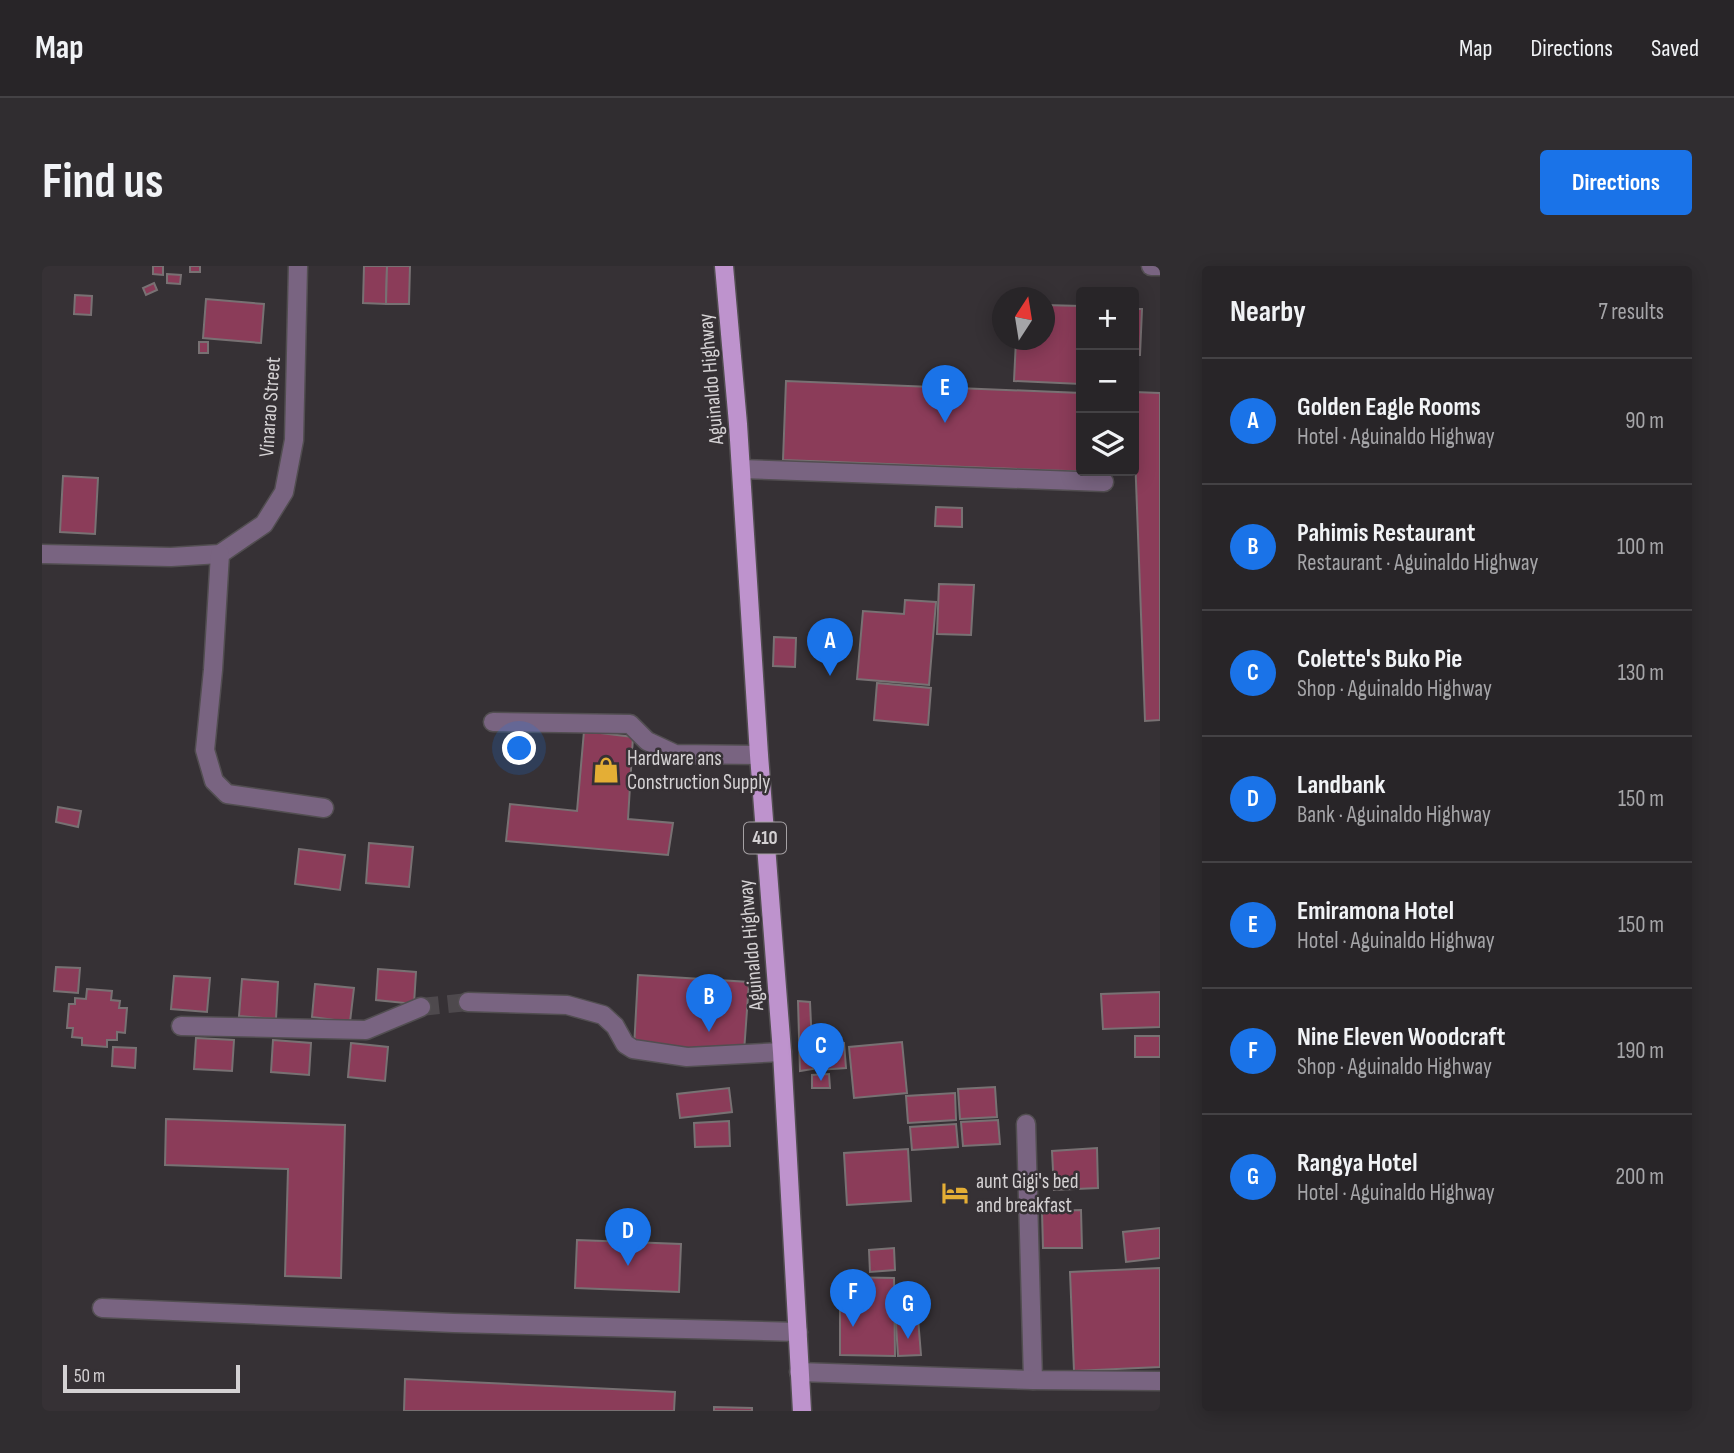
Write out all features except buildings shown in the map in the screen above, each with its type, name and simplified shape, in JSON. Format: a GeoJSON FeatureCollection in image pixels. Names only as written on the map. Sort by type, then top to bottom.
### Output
{"type":"FeatureCollection","features":[{"type":"Feature","properties":{"kind":"main road","name":"Aguinaldo Highway"},"geometry":{"type":"LineString","coordinates":[[724,266],[782,1052],[802,1411]]}},
{"type":"Feature","properties":{"kind":"street","name":"Vinarao Street"},"geometry":{"type":"LineString","coordinates":[[220,554],[264,524],[284,492],[294,440],[298,266]]}},
{"type":"Feature","properties":{"kind":"street"},"geometry":{"type":"LineString","coordinates":[[1151,266],[1160,267]]}},
{"type":"Feature","properties":{"kind":"street"},"geometry":{"type":"LineString","coordinates":[[741,468],[1104,482]]}},
{"type":"Feature","properties":{"kind":"street"},"geometry":{"type":"LineString","coordinates":[[42,554],[171,557],[220,554],[205,750],[214,781],[227,794],[324,808]]}},
{"type":"Feature","properties":{"kind":"street"},"geometry":{"type":"LineString","coordinates":[[493,722],[630,724],[647,741],[676,754],[759,755]]}},
{"type":"Feature","properties":{"kind":"street"},"geometry":{"type":"LineString","coordinates":[[468,1002],[567,1005],[603,1015],[615,1026],[625,1044],[634,1049],[687,1057],[782,1052]]}},
{"type":"Feature","properties":{"kind":"street"},"geometry":{"type":"LineString","coordinates":[[181,1026],[366,1030],[421,1007]]}},
{"type":"Feature","properties":{"kind":"street"},"geometry":{"type":"LineString","coordinates":[[1026,1124],[1033,1380]]}},
{"type":"Feature","properties":{"kind":"street"},"geometry":{"type":"LineString","coordinates":[[102,1308],[454,1323],[798,1332]]}},
{"type":"Feature","properties":{"kind":"street"},"geometry":{"type":"LineString","coordinates":[[799,1372],[1033,1380],[1160,1381]]}},
{"type":"Feature","properties":{"kind":"tunnel"},"geometry":{"type":"LineString","coordinates":[[421,1007],[468,1002]]}},
{"type":"Feature","properties":{"kind":"place","name":"Emiramona Hotel"},"geometry":{"type":"Point","coordinates":[945,423]}},
{"type":"Feature","properties":{"kind":"place","name":"Golden Eagle Rooms"},"geometry":{"type":"Point","coordinates":[830,676]}},
{"type":"Feature","properties":{"kind":"place","name":"Hardware ans Construction Supply"},"geometry":{"type":"Point","coordinates":[606,770]}},
{"type":"Feature","properties":{"kind":"place","name":"Pahimis Restaurant"},"geometry":{"type":"Point","coordinates":[709,1032]}},
{"type":"Feature","properties":{"kind":"place","name":"Colette's Buko Pie"},"geometry":{"type":"Point","coordinates":[821,1081]}},
{"type":"Feature","properties":{"kind":"place","name":"aunt Gigi's bed and breakfast"},"geometry":{"type":"Point","coordinates":[955,1193]}},
{"type":"Feature","properties":{"kind":"place","name":"Landbank"},"geometry":{"type":"Point","coordinates":[628,1266]}},
{"type":"Feature","properties":{"kind":"place","name":"Nine Eleven Woodcraft"},"geometry":{"type":"Point","coordinates":[853,1327]}},
{"type":"Feature","properties":{"kind":"place","name":"Rangya Hotel"},"geometry":{"type":"Point","coordinates":[908,1339]}}]}
